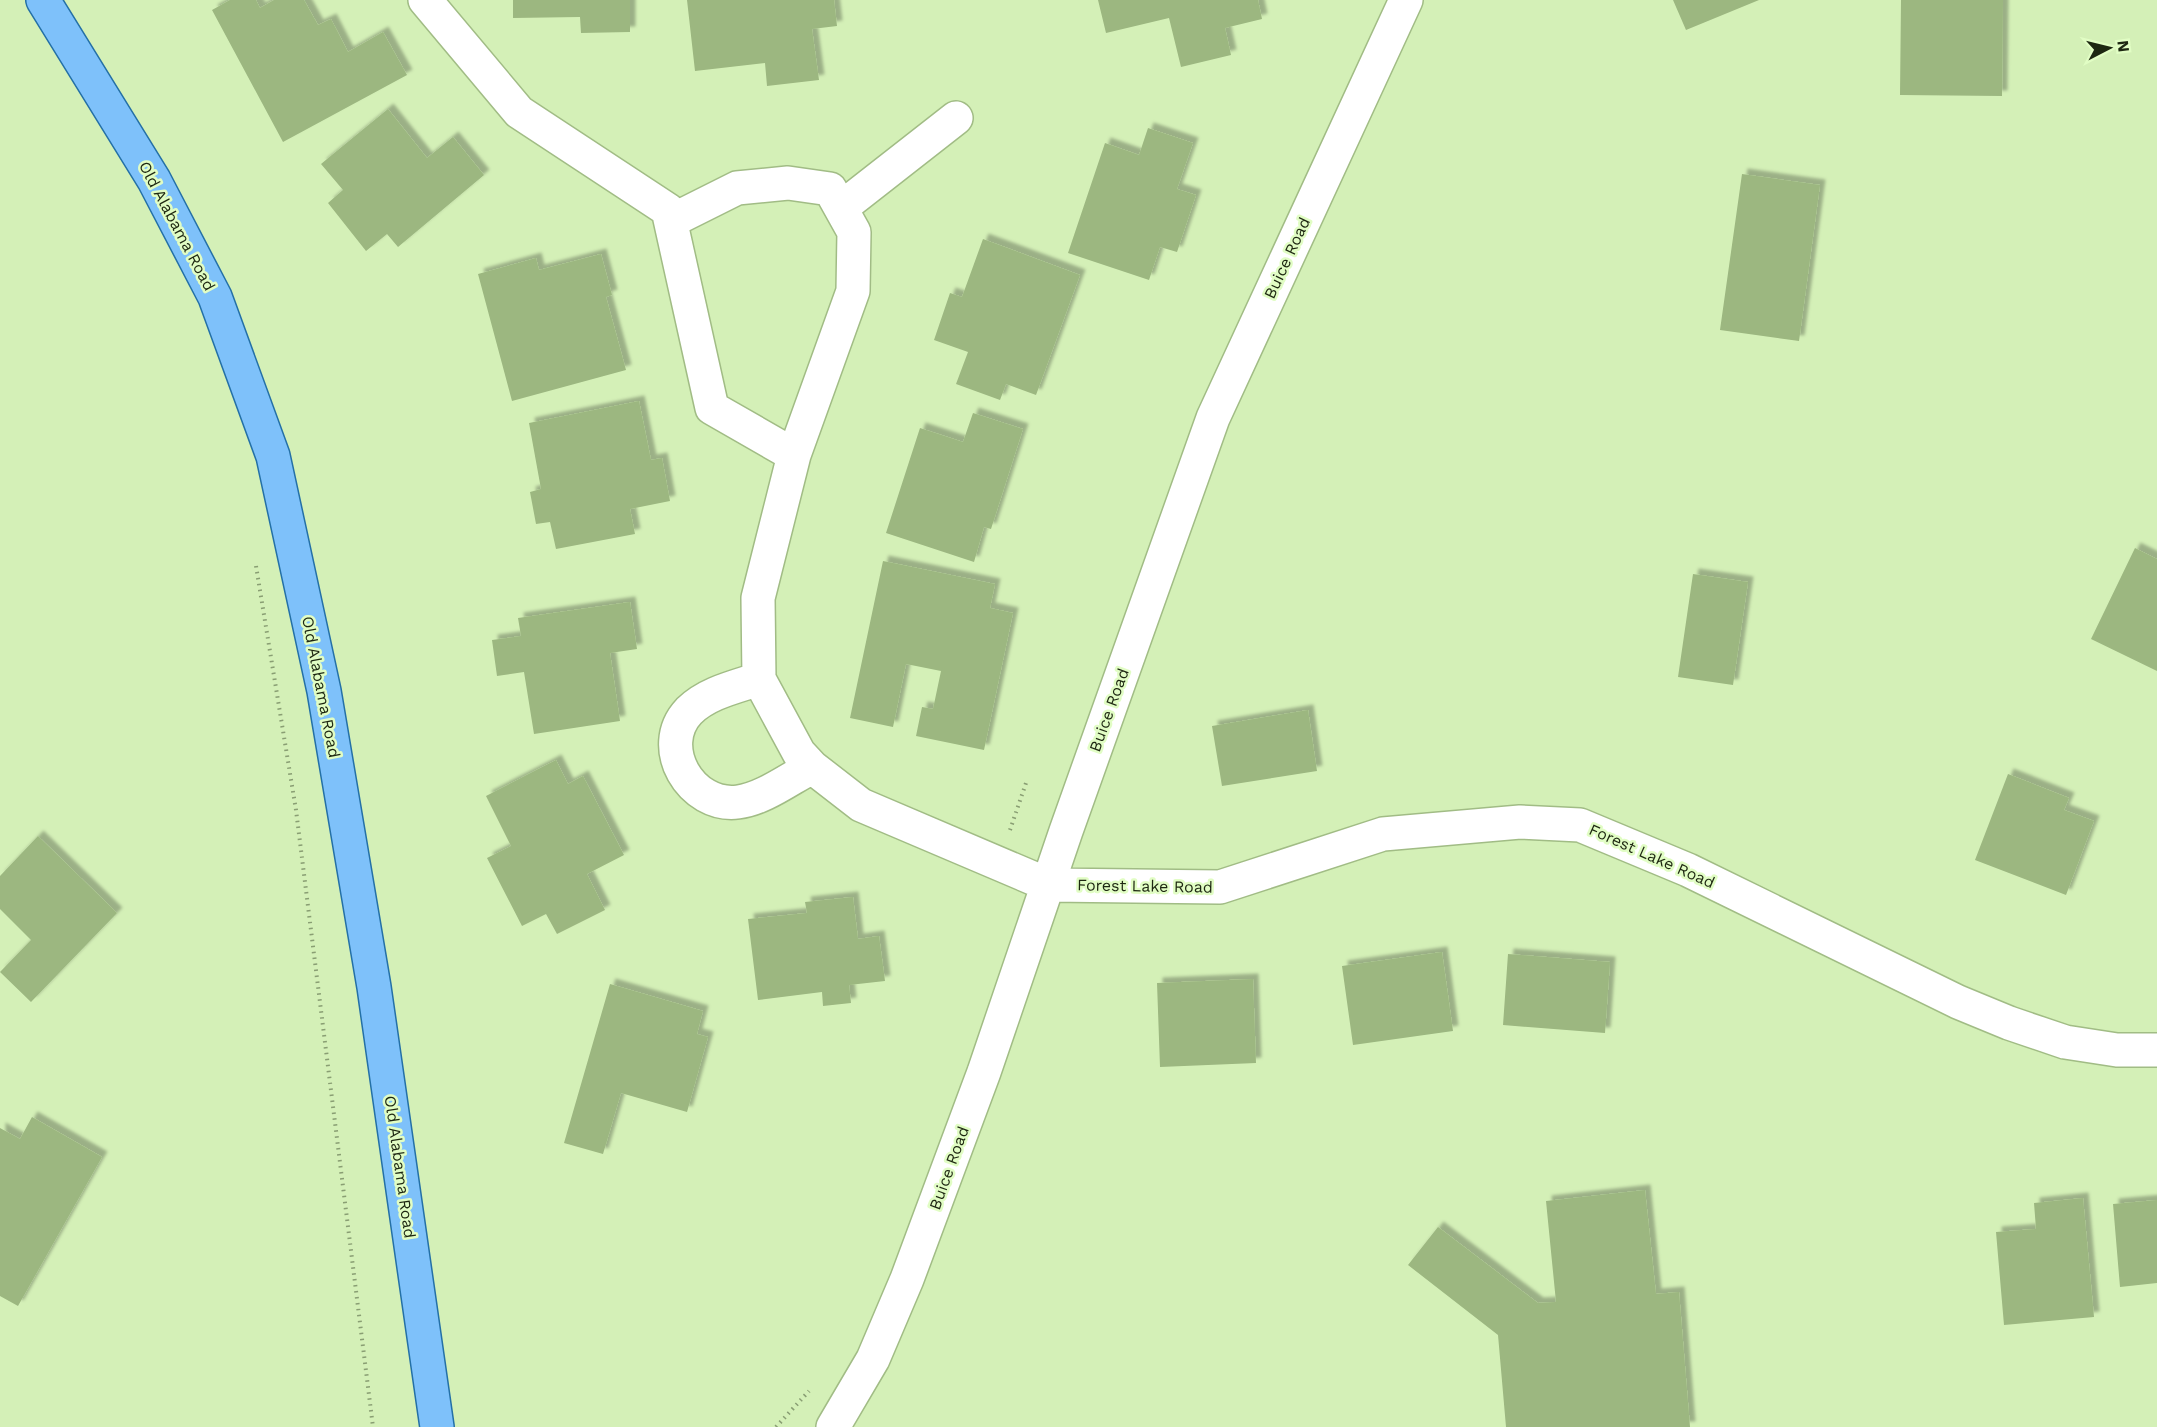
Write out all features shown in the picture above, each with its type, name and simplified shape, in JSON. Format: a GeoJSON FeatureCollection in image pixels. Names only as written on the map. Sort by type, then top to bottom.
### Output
{"type":"FeatureCollection","features":[{"type":"Feature","properties":{"kind":"main road","name":"Old Alabama Road"},"geometry":{"type":"LineString","coordinates":[[43,0],[154,180],[215,297],[273,456],[324,691],[374,987],[438,1427]]}},
{"type":"Feature","properties":{"kind":"street"},"geometry":{"type":"LineString","coordinates":[[425,0],[519,112],[668,210],[712,408],[794,454]]}},
{"type":"Feature","properties":{"kind":"street","name":"Buice Road"},"geometry":{"type":"LineString","coordinates":[[833,1427],[873,1359],[907,1279],[984,1072],[1213,418],[1406,0]]}},
{"type":"Feature","properties":{"kind":"street"},"geometry":{"type":"LineString","coordinates":[[841,208],[956,118]]}},
{"type":"Feature","properties":{"kind":"street"},"geometry":{"type":"LineString","coordinates":[[671,221],[737,188],[788,183],[830,189],[841,208],[854,232],[853,291],[794,454],[758,598],[759,679],[800,753],[812,767],[861,806],[1049,885]]}},
{"type":"Feature","properties":{"kind":"street"},"geometry":{"type":"LineString","coordinates":[[759,679],[704,699],[687,712],[677,732],[676,753],[682,774],[696,791],[715,800],[737,802],[758,796],[812,767]]}},
{"type":"Feature","properties":{"kind":"street","name":"Forest Lake Road"},"geometry":{"type":"LineString","coordinates":[[1049,885],[1220,887],[1383,834],[1520,822],[1580,825],[1688,870],[1958,1002],[2009,1023],[2065,1042],[2117,1050],[2157,1050]]}},
{"type":"Feature","properties":{"kind":"path"},"geometry":{"type":"LineString","coordinates":[[255,559],[296,810],[373,1427]]}},
{"type":"Feature","properties":{"kind":"building"},"geometry":{"type":"Polygon","coordinates":[[[230,0],[256,0],[260,8],[274,0],[304,0],[318,25],[331,19],[348,52],[383,32],[407,75],[283,142],[212,10],[230,0]]]}},
{"type":"Feature","properties":{"kind":"building"},"geometry":{"type":"Polygon","coordinates":[[[513,0],[630,0],[630,32],[581,33],[580,17],[513,18],[513,0]]]}},
{"type":"Feature","properties":{"kind":"building"},"geometry":{"type":"Polygon","coordinates":[[[687,0],[834,0],[837,26],[812,29],[819,80],[767,86],[765,63],[695,71],[687,0]]]}},
{"type":"Feature","properties":{"kind":"building"},"geometry":{"type":"Polygon","coordinates":[[[1098,0],[1258,0],[1262,19],[1225,28],[1231,55],[1181,67],[1169,18],[1106,33],[1098,0]]]}},
{"type":"Feature","properties":{"kind":"building"},"geometry":{"type":"Polygon","coordinates":[[[1673,0],[1759,0],[1686,30],[1673,0]]]}},
{"type":"Feature","properties":{"kind":"building"},"geometry":{"type":"Polygon","coordinates":[[[1901,0],[2003,0],[2002,96],[1900,95],[1901,0]]]}},
{"type":"Feature","properties":{"kind":"building"},"geometry":{"type":"Polygon","coordinates":[[[388,109],[427,158],[453,137],[484,175],[398,247],[387,234],[366,251],[328,203],[343,190],[321,164],[388,109]]]}},
{"type":"Feature","properties":{"kind":"building"},"geometry":{"type":"Polygon","coordinates":[[[1148,128],[1193,143],[1177,189],[1196,195],[1177,252],[1160,247],[1149,280],[1068,253],[1105,143],[1139,155],[1148,128]]]}},
{"type":"Feature","properties":{"kind":"building"},"geometry":{"type":"Polygon","coordinates":[[[1742,174],[1820,185],[1799,341],[1720,330],[1742,174]]]}},
{"type":"Feature","properties":{"kind":"building"},"geometry":{"type":"Polygon","coordinates":[[[983,239],[1080,275],[1036,395],[1006,384],[1000,400],[956,384],[968,352],[934,340],[950,293],[962,297],[983,239]]]}},
{"type":"Feature","properties":{"kind":"building"},"geometry":{"type":"Polygon","coordinates":[[[601,254],[612,295],[606,297],[626,370],[512,401],[478,274],[536,258],[539,270],[601,254]]]}},
{"type":"Feature","properties":{"kind":"building"},"geometry":{"type":"Polygon","coordinates":[[[639,401],[651,460],[662,458],[670,501],[630,509],[635,534],[556,549],[550,522],[536,524],[530,492],[541,489],[529,423],[639,401]]]}},
{"type":"Feature","properties":{"kind":"building"},"geometry":{"type":"Polygon","coordinates":[[[973,413],[1023,429],[991,529],[984,527],[974,562],[886,533],[920,428],[963,442],[973,413]]]}},
{"type":"Feature","properties":{"kind":"building"},"geometry":{"type":"Polygon","coordinates":[[[2135,548],[2157,559],[2157,671],[2091,639],[2135,548]]]}},
{"type":"Feature","properties":{"kind":"building"},"geometry":{"type":"Polygon","coordinates":[[[883,561],[995,584],[990,608],[1013,613],[984,750],[916,736],[922,707],[933,709],[941,671],[906,664],[893,727],[850,718],[883,561]]]}},
{"type":"Feature","properties":{"kind":"building"},"geometry":{"type":"Polygon","coordinates":[[[1693,574],[1748,582],[1733,685],[1678,677],[1693,574]]]}},
{"type":"Feature","properties":{"kind":"building"},"geometry":{"type":"Polygon","coordinates":[[[630,602],[637,649],[610,653],[620,721],[534,734],[524,672],[497,676],[492,640],[521,636],[518,618],[630,602]]]}},
{"type":"Feature","properties":{"kind":"building"},"geometry":{"type":"Polygon","coordinates":[[[1308,710],[1317,771],[1222,786],[1212,726],[1308,710]]]}},
{"type":"Feature","properties":{"kind":"building"},"geometry":{"type":"Polygon","coordinates":[[[556,760],[568,784],[583,776],[624,855],[587,874],[605,910],[557,934],[546,914],[522,926],[487,858],[511,846],[486,796],[556,760]]]}},
{"type":"Feature","properties":{"kind":"building"},"geometry":{"type":"Polygon","coordinates":[[[2008,774],[2069,798],[2064,810],[2094,821],[2066,895],[1975,860],[2008,774]]]}},
{"type":"Feature","properties":{"kind":"building"},"geometry":{"type":"Polygon","coordinates":[[[38,836],[117,913],[31,1002],[0,972],[31,940],[0,909],[0,876],[38,836]]]}},
{"type":"Feature","properties":{"kind":"building"},"geometry":{"type":"Polygon","coordinates":[[[853,897],[858,939],[879,936],[885,981],[849,985],[851,1003],[823,1006],[822,992],[758,1000],[748,919],[807,913],[805,902],[853,897]]]}},
{"type":"Feature","properties":{"kind":"building"},"geometry":{"type":"Polygon","coordinates":[[[1442,952],[1453,1031],[1353,1045],[1342,966],[1442,952]]]}},
{"type":"Feature","properties":{"kind":"building"},"geometry":{"type":"Polygon","coordinates":[[[1508,954],[1610,962],[1605,1033],[1503,1025],[1508,954]]]}},
{"type":"Feature","properties":{"kind":"building"},"geometry":{"type":"Polygon","coordinates":[[[1253,979],[1256,1063],[1160,1067],[1157,983],[1253,979]]]}},
{"type":"Feature","properties":{"kind":"building"},"geometry":{"type":"Polygon","coordinates":[[[610,984],[703,1011],[697,1034],[708,1037],[687,1112],[621,1093],[603,1154],[564,1143],[610,984]]]}},
{"type":"Feature","properties":{"kind":"building"},"geometry":{"type":"Polygon","coordinates":[[[32,1117],[102,1157],[18,1306],[0,1296],[0,1128],[20,1139],[32,1117]]]}},
{"type":"Feature","properties":{"kind":"building"},"geometry":{"type":"Polygon","coordinates":[[[1645,1190],[1656,1294],[1679,1292],[1690,1427],[1506,1427],[1498,1335],[1408,1265],[1438,1227],[1538,1303],[1556,1302],[1546,1201],[1645,1190]]]}},
{"type":"Feature","properties":{"kind":"building"},"geometry":{"type":"Polygon","coordinates":[[[2083,1198],[2094,1317],[2004,1325],[1996,1232],[2036,1229],[2034,1203],[2083,1198]]]}},
{"type":"Feature","properties":{"kind":"building"},"geometry":{"type":"Polygon","coordinates":[[[2157,1200],[2157,1283],[2120,1287],[2113,1204],[2157,1200]]]}}]}
